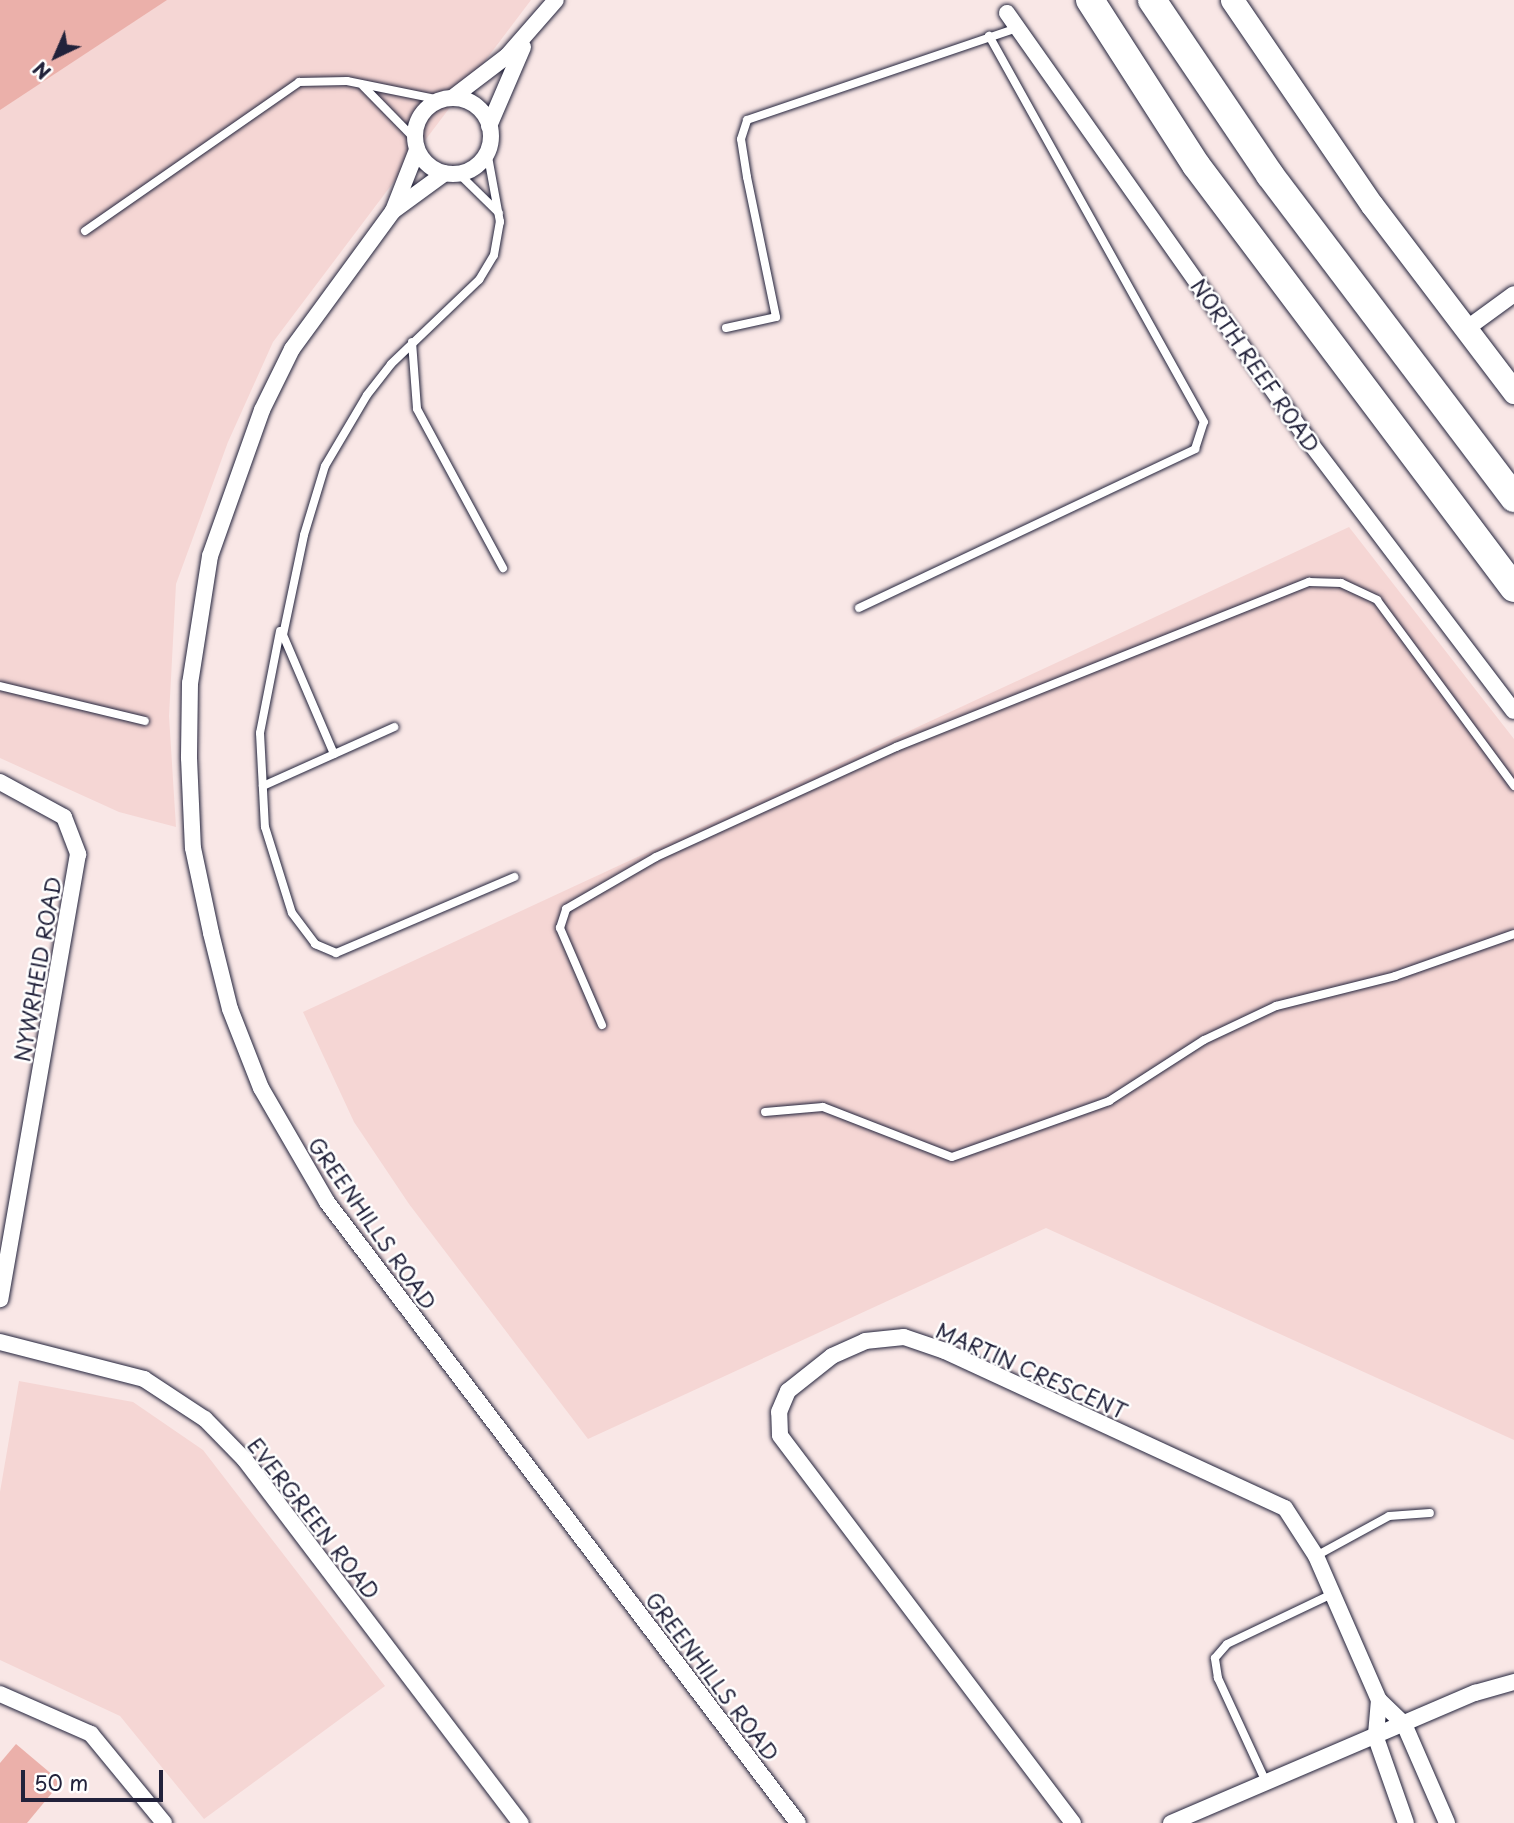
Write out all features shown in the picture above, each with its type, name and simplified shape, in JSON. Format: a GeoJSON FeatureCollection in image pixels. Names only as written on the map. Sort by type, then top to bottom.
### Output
{"type":"FeatureCollection","features":[{"type":"Feature","properties":{"kind":"highway"},"geometry":{"type":"LineString","coordinates":[[1090,0],[1196,165],[1514,589]]}},
{"type":"Feature","properties":{"kind":"highway"},"geometry":{"type":"LineString","coordinates":[[1152,0],[1270,175],[1514,498]]}},
{"type":"Feature","properties":{"kind":"main road"},"geometry":{"type":"LineString","coordinates":[[1232,0],[1466,329],[1514,392]]}},
{"type":"Feature","properties":{"kind":"street"},"geometry":{"type":"LineString","coordinates":[[529,35],[446,99],[421,114],[416,144],[452,173],[487,151],[489,126],[529,35],[556,0]]}},
{"type":"Feature","properties":{"kind":"street","name":"NORTH REEF ROAD"},"geometry":{"type":"LineString","coordinates":[[1007,13],[1308,440],[1514,711]]}},
{"type":"Feature","properties":{"kind":"street"},"geometry":{"type":"LineString","coordinates":[[446,99],[476,106],[489,126]]}},
{"type":"Feature","properties":{"kind":"street","name":"GREENHILLS ROAD"},"geometry":{"type":"LineString","coordinates":[[416,144],[393,211],[292,349],[229,494],[208,568],[190,683],[193,848],[230,1009],[261,1088],[327,1202],[798,1823]]}},
{"type":"Feature","properties":{"kind":"street","name":"GREENHILLS ROAD"},"geometry":{"type":"LineString","coordinates":[[393,211],[452,173]]}},
{"type":"Feature","properties":{"kind":"street"},"geometry":{"type":"LineString","coordinates":[[1466,329],[1514,294]]}},
{"type":"Feature","properties":{"kind":"street","name":"NYWRHEID ROAD"},"geometry":{"type":"LineString","coordinates":[[0,782],[64,817],[78,854],[0,1299]]}},
{"type":"Feature","properties":{"kind":"street","name":"MARTIN CRESCENT"},"geometry":{"type":"LineString","coordinates":[[1066,1821],[789,1453],[779,1412],[800,1378],[865,1340],[913,1340],[1279,1503],[1316,1556],[1379,1700],[1404,1724],[1447,1823]]}},
{"type":"Feature","properties":{"kind":"street","name":"EVERGREEN ROAD"},"geometry":{"type":"LineString","coordinates":[[0,1342],[144,1379],[205,1419],[245,1460],[521,1823]]}},
{"type":"Feature","properties":{"kind":"street"},"geometry":{"type":"LineString","coordinates":[[1171,1823],[1404,1724],[1509,1686]]}},
{"type":"Feature","properties":{"kind":"street"},"geometry":{"type":"LineString","coordinates":[[0,1694],[91,1734],[164,1823]]}},
{"type":"Feature","properties":{"kind":"street","name":"MARTIN CRESCENT"},"geometry":{"type":"LineString","coordinates":[[1379,1700],[1376,1738],[1406,1823]]}},
{"type":"Feature","properties":{"kind":"lane"},"geometry":{"type":"LineString","coordinates":[[726,328],[776,317],[741,139],[747,120],[1018,28]]}},
{"type":"Feature","properties":{"kind":"lane"},"geometry":{"type":"LineString","coordinates":[[859,608],[1195,449],[1204,422],[989,36]]}},
{"type":"Feature","properties":{"kind":"lane"},"geometry":{"type":"LineString","coordinates":[[85,231],[299,82],[363,86],[446,99]]}},
{"type":"Feature","properties":{"kind":"lane"},"geometry":{"type":"LineString","coordinates":[[363,86],[416,144]]}},
{"type":"Feature","properties":{"kind":"lane"},"geometry":{"type":"LineString","coordinates":[[487,151],[499,213],[498,242],[479,280],[412,342],[368,395],[325,466],[282,625],[260,733],[265,827],[292,913],[315,944],[336,953],[514,877]]}},
{"type":"Feature","properties":{"kind":"lane"},"geometry":{"type":"LineString","coordinates":[[452,173],[499,213]]}},
{"type":"Feature","properties":{"kind":"lane"},"geometry":{"type":"LineString","coordinates":[[412,342],[417,408],[503,568]]}},
{"type":"Feature","properties":{"kind":"lane"},"geometry":{"type":"LineString","coordinates":[[603,1025],[560,928],[566,909],[656,857],[896,747],[1310,582],[1341,583],[1377,600],[1514,786]]}},
{"type":"Feature","properties":{"kind":"lane"},"geometry":{"type":"LineString","coordinates":[[282,625],[334,754]]}},
{"type":"Feature","properties":{"kind":"lane"},"geometry":{"type":"LineString","coordinates":[[0,686],[145,721]]}},
{"type":"Feature","properties":{"kind":"lane"},"geometry":{"type":"LineString","coordinates":[[262,786],[394,727]]}},
{"type":"Feature","properties":{"kind":"lane"},"geometry":{"type":"LineString","coordinates":[[765,1112],[822,1107],[952,1157],[1109,1101],[1204,1040],[1276,1006],[1395,976],[1514,934]]}},
{"type":"Feature","properties":{"kind":"lane"},"geometry":{"type":"LineString","coordinates":[[1316,1556],[1389,1516],[1430,1513]]}},
{"type":"Feature","properties":{"kind":"lane"},"geometry":{"type":"LineString","coordinates":[[1266,1782],[1215,1658],[1227,1644],[1332,1594]]}},
{"type":"Feature","properties":{"kind":"shaded area"},"geometry":{"type":"Polygon","coordinates":[[[0,0],[531,0],[273,342],[228,442],[176,584],[169,716],[176,827],[119,812],[0,758],[0,0]]]}},
{"type":"Feature","properties":{"kind":"shaded area"},"geometry":{"type":"Polygon","coordinates":[[[1349,527],[1514,739],[1514,1440],[1046,1228],[588,1439],[409,1204],[354,1122],[303,1012],[1349,527]]]}},
{"type":"Feature","properties":{"kind":"shaded area"},"geometry":{"type":"Polygon","coordinates":[[[19,1381],[133,1402],[203,1450],[385,1686],[204,1819],[120,1716],[0,1660],[0,1492],[19,1381]]]}},
{"type":"Feature","properties":{"kind":"building"},"geometry":{"type":"Polygon","coordinates":[[[0,0],[167,0],[0,110],[0,0]]]}},
{"type":"Feature","properties":{"kind":"building"},"geometry":{"type":"Polygon","coordinates":[[[16,1744],[61,1782],[27,1823],[0,1823],[0,1763],[16,1744]]]}}]}
